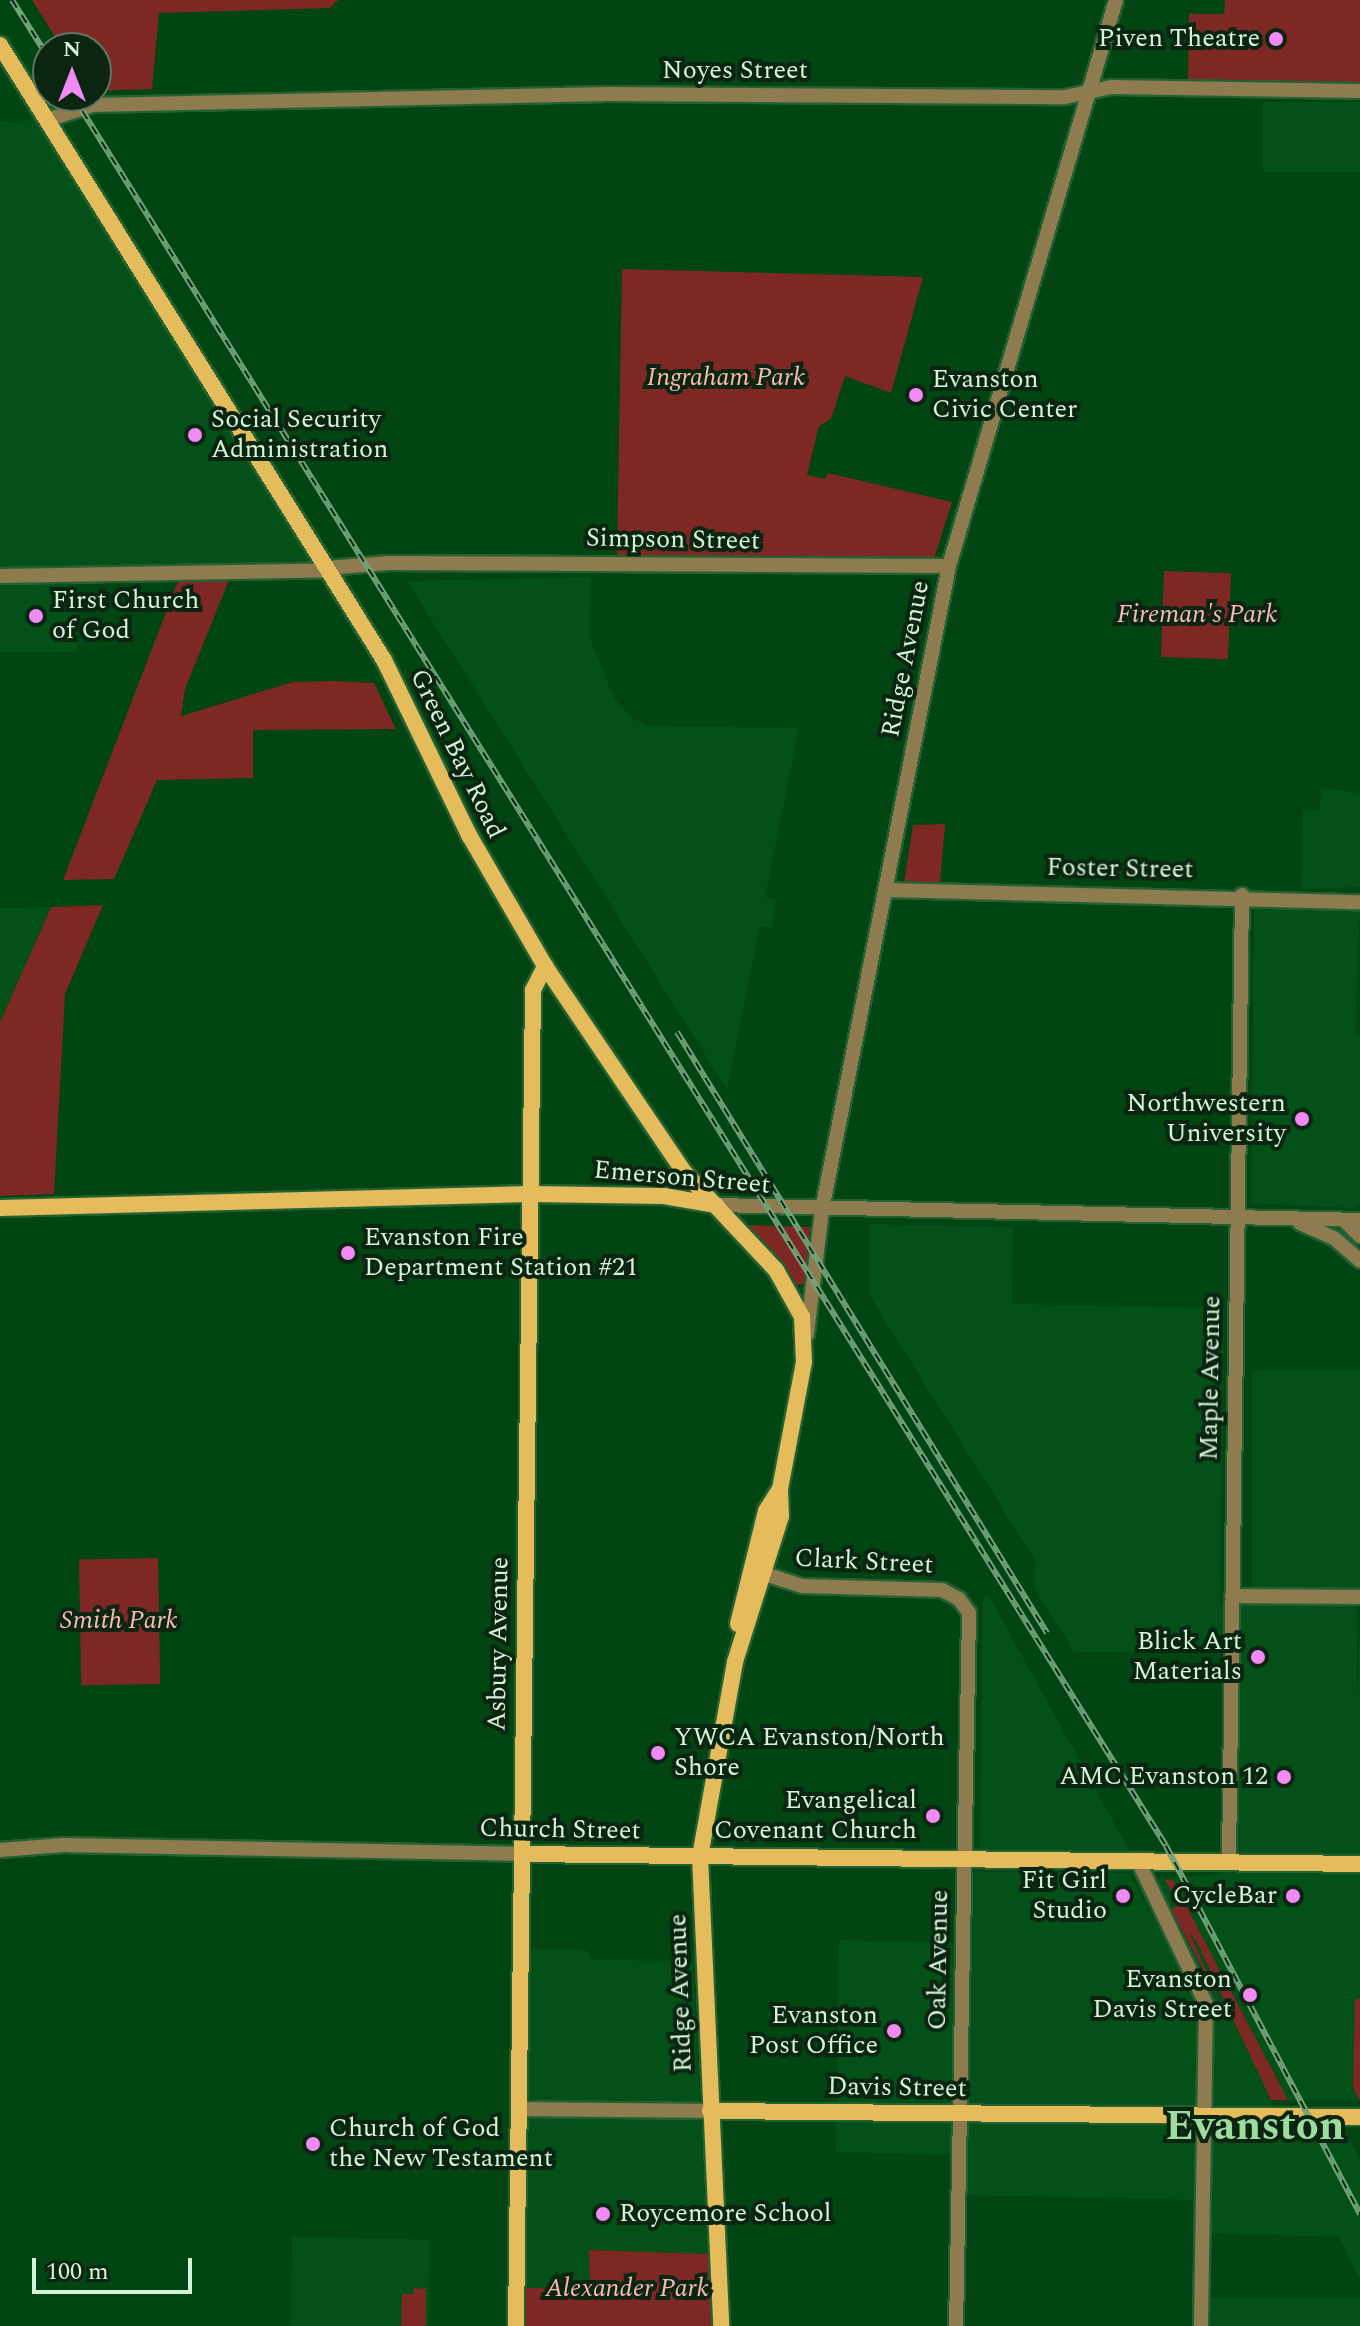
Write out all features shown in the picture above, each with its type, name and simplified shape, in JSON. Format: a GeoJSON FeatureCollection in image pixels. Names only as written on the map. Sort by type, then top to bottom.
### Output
{"type":"FeatureCollection","features":[{"type":"Feature","properties":{"kind":"main road","name":"Green Bay Road"},"geometry":{"type":"LineString","coordinates":[[0,45],[400,689],[469,835],[545,966],[651,1126],[792,1294],[806,1343],[780,1489]]}},
{"type":"Feature","properties":{"kind":"main road","name":"Asbury Avenue"},"geometry":{"type":"LineString","coordinates":[[516,2326],[533,990],[545,966]]}},
{"type":"Feature","properties":{"kind":"main road","name":"Emerson Street"},"geometry":{"type":"LineString","coordinates":[[0,1208],[530,1194],[664,1196],[716,1205]]}},
{"type":"Feature","properties":{"kind":"main road","name":"Ridge Avenue"},"geometry":{"type":"LineString","coordinates":[[721,2326],[700,1857],[756,1546],[780,1489]]}},
{"type":"Feature","properties":{"kind":"main road","name":"Ridge Avenue"},"geometry":{"type":"LineString","coordinates":[[735,1662],[781,1516],[780,1489]]}},
{"type":"Feature","properties":{"kind":"main road"},"geometry":{"type":"LineString","coordinates":[[756,1546],[765,1574]]}},
{"type":"Feature","properties":{"kind":"main road","name":"Church Street"},"geometry":{"type":"LineString","coordinates":[[522,1854],[1360,1864]]}},
{"type":"Feature","properties":{"kind":"main road","name":"Church Street"},"geometry":{"type":"LineString","coordinates":[[1119,1861],[1141,1867],[1208,1868],[1229,1861]]}},
{"type":"Feature","properties":{"kind":"main road","name":"Davis Street"},"geometry":{"type":"LineString","coordinates":[[710,2111],[1272,2119],[1360,2117]]}},
{"type":"Feature","properties":{"kind":"main road","name":"Davis Street"},"geometry":{"type":"LineString","coordinates":[[1272,2119],[1281,2126],[1360,2128]]}},
{"type":"Feature","properties":{"kind":"street","name":"Ridge Avenue"},"geometry":{"type":"LineString","coordinates":[[806,1343],[822,1210],[949,566],[1116,0]]}},
{"type":"Feature","properties":{"kind":"street","name":"Noyes Street"},"geometry":{"type":"LineString","coordinates":[[47,120],[65,122],[109,106],[608,94],[1065,97],[1111,87],[1360,91]]}},
{"type":"Feature","properties":{"kind":"street","name":"Simpson Street"},"geometry":{"type":"LineString","coordinates":[[0,576],[638,562],[949,566]]}},
{"type":"Feature","properties":{"kind":"street","name":"Foster Street"},"geometry":{"type":"LineString","coordinates":[[886,890],[1358,898]]}},
{"type":"Feature","properties":{"kind":"street","name":"Maple Avenue"},"geometry":{"type":"LineString","coordinates":[[1229,1861],[1242,895]]}},
{"type":"Feature","properties":{"kind":"street","name":"Emerson Street"},"geometry":{"type":"LineString","coordinates":[[716,1205],[822,1210],[1360,1220]]}},
{"type":"Feature","properties":{"kind":"street"},"geometry":{"type":"LineString","coordinates":[[1292,1219],[1334,1238],[1360,1261]]}},
{"type":"Feature","properties":{"kind":"street"},"geometry":{"type":"LineString","coordinates":[[1344,1220],[1360,1236]]}},
{"type":"Feature","properties":{"kind":"street","name":"Clark Street"},"geometry":{"type":"LineString","coordinates":[[765,1574],[802,1586],[934,1589],[959,1599]]}},
{"type":"Feature","properties":{"kind":"street"},"geometry":{"type":"LineString","coordinates":[[1232,1596],[1360,1597]]}},
{"type":"Feature","properties":{"kind":"street","name":"Oak Avenue"},"geometry":{"type":"LineString","coordinates":[[956,2326],[969,1613],[959,1599]]}},
{"type":"Feature","properties":{"kind":"street","name":"Church Street"},"geometry":{"type":"LineString","coordinates":[[0,1850],[63,1845],[522,1854]]}},
{"type":"Feature","properties":{"kind":"street"},"geometry":{"type":"LineString","coordinates":[[1141,1867],[1206,2004],[1201,2326]]}},
{"type":"Feature","properties":{"kind":"street","name":"Davis Street"},"geometry":{"type":"LineString","coordinates":[[521,2109],[710,2111]]}},
{"type":"Feature","properties":{"kind":"shaded area"},"geometry":{"type":"Polygon","coordinates":[[[1263,102],[1360,102],[1360,172],[1263,172],[1263,102]]]}},
{"type":"Feature","properties":{"kind":"shaded area"},"geometry":{"type":"Polygon","coordinates":[[[47,120],[327,568],[76,575],[77,652],[0,652],[0,121],[47,120]]]}},
{"type":"Feature","properties":{"kind":"shaded area"},"geometry":{"type":"Polygon","coordinates":[[[591,577],[590,639],[614,698],[633,719],[650,726],[799,728],[765,897],[776,900],[772,928],[760,926],[727,1089],[407,581],[591,577]]]}},
{"type":"Feature","properties":{"kind":"shaded area"},"geometry":{"type":"Polygon","coordinates":[[[1321,788],[1360,793],[1360,887],[1302,889],[1303,810],[1320,810],[1321,788]]]}},
{"type":"Feature","properties":{"kind":"shaded area","name":"Northwestern University"},"geometry":{"type":"Polygon","coordinates":[[[1268,903],[1360,907],[1355,1035],[1360,1036],[1360,1203],[1352,1208],[1251,1203],[1254,910],[1268,903]]]}},
{"type":"Feature","properties":{"kind":"shaded area"},"geometry":{"type":"Polygon","coordinates":[[[51,907],[45,919],[0,1022],[0,908],[51,907]]]}},
{"type":"Feature","properties":{"kind":"shaded area"},"geometry":{"type":"Polygon","coordinates":[[[869,1224],[1013,1227],[1012,1304],[1224,1308],[1220,1603],[1357,1605],[1357,1705],[1360,1620],[1360,2101],[1271,2100],[1293,2140],[1350,2140],[1360,2160],[1360,2280],[1339,2237],[1200,2233],[1201,2200],[957,2195],[958,2155],[836,2152],[839,1940],[962,1943],[963,1871],[1129,1873],[1190,1985],[1195,2017],[1215,2018],[1211,1994],[1149,1879],[1222,1874],[1228,1653],[1074,1652],[1034,1587],[1035,1560],[869,1295],[869,1224]]]}},
{"type":"Feature","properties":{"kind":"shaded area"},"geometry":{"type":"Polygon","coordinates":[[[1252,1370],[1360,1370],[1360,1589],[1252,1589],[1252,1370]]]}},
{"type":"Feature","properties":{"kind":"shaded area"},"geometry":{"type":"Polygon","coordinates":[[[983,1596],[989,1596],[1130,1852],[980,1850],[983,1596]]]}},
{"type":"Feature","properties":{"kind":"shaded area"},"geometry":{"type":"Polygon","coordinates":[[[530,1949],[586,1950],[592,1960],[693,1961],[708,2254],[590,2250],[590,2289],[525,2288],[530,1949]]]}},
{"type":"Feature","properties":{"kind":"shaded area"},"geometry":{"type":"Polygon","coordinates":[[[292,2237],[430,2239],[428,2326],[290,2326],[292,2237]]]}},
{"type":"Feature","properties":{"kind":"shaded area"},"geometry":{"type":"Polygon","coordinates":[[[1199,2298],[1360,2298],[1360,2326],[1199,2326],[1199,2298]]]}},
{"type":"Feature","properties":{"kind":"green space"},"geometry":{"type":"Polygon","coordinates":[[[32,0],[338,0],[330,8],[159,13],[152,89],[112,90],[112,32],[52,32],[32,0]]]}},
{"type":"Feature","properties":{"kind":"green space"},"geometry":{"type":"Polygon","coordinates":[[[1225,0],[1360,0],[1360,83],[1188,81],[1189,14],[1224,14],[1225,0]]]}},
{"type":"Feature","properties":{"kind":"green space","name":"Ingraham Park"},"geometry":{"type":"Polygon","coordinates":[[[622,269],[923,277],[891,393],[845,376],[831,419],[819,426],[807,475],[825,479],[828,473],[952,502],[933,562],[617,555],[622,269]]]}},
{"type":"Feature","properties":{"kind":"green space","name":"Fireman's Park"},"geometry":{"type":"Polygon","coordinates":[[[1164,571],[1231,573],[1228,659],[1161,657],[1164,571]]]}},
{"type":"Feature","properties":{"kind":"green space"},"geometry":{"type":"Polygon","coordinates":[[[229,580],[185,689],[181,716],[293,682],[374,683],[396,729],[253,730],[253,778],[157,780],[114,879],[63,880],[178,581],[229,580]]]}},
{"type":"Feature","properties":{"kind":"green space"},"geometry":{"type":"Polygon","coordinates":[[[945,824],[940,883],[904,883],[913,825],[945,824]]]}},
{"type":"Feature","properties":{"kind":"green space"},"geometry":{"type":"Polygon","coordinates":[[[103,905],[65,994],[54,1194],[0,1196],[0,1022],[51,907],[103,905]]]}},
{"type":"Feature","properties":{"kind":"green space"},"geometry":{"type":"Polygon","coordinates":[[[747,1225],[810,1227],[804,1284],[797,1285],[747,1225]]]}},
{"type":"Feature","properties":{"kind":"green space","name":"Smith Park"},"geometry":{"type":"Polygon","coordinates":[[[158,1558],[160,1684],[81,1685],[79,1559],[158,1558]]]}},
{"type":"Feature","properties":{"kind":"green space"},"geometry":{"type":"Polygon","coordinates":[[[1165,1880],[1173,1880],[1219,1969],[1189,1932],[1220,2002],[1171,1909],[1179,1905],[1165,1880]]]}},
{"type":"Feature","properties":{"kind":"green space"},"geometry":{"type":"Polygon","coordinates":[[[1193,1934],[1221,1972],[1288,2100],[1271,2100],[1193,1934]]]}},
{"type":"Feature","properties":{"kind":"green space"},"geometry":{"type":"Polygon","coordinates":[[[1355,1999],[1360,1999],[1360,2101],[1353,2088],[1355,1999]]]}},
{"type":"Feature","properties":{"kind":"green space","name":"Alexander Park"},"geometry":{"type":"Polygon","coordinates":[[[589,2250],[708,2254],[711,2326],[525,2326],[525,2288],[590,2289],[589,2250]]]}},
{"type":"Feature","properties":{"kind":"green space"},"geometry":{"type":"Polygon","coordinates":[[[414,2288],[426,2289],[426,2326],[401,2326],[402,2294],[413,2294],[414,2288]]]}},
{"type":"Feature","properties":{"kind":"railway"},"geometry":{"type":"LineString","coordinates":[[12,0],[32,32]]}},
{"type":"Feature","properties":{"kind":"railway"},"geometry":{"type":"LineString","coordinates":[[83,112],[1166,1846],[1360,2214]]}},
{"type":"Feature","properties":{"kind":"railway"},"geometry":{"type":"LineString","coordinates":[[677,1032],[1047,1633]]}},
{"type":"Feature","properties":{"kind":"place","name":"Piven Theatre"},"geometry":{"type":"Point","coordinates":[1276,39]}},
{"type":"Feature","properties":{"kind":"place","name":"Evanston Civic Center"},"geometry":{"type":"Point","coordinates":[916,395]}},
{"type":"Feature","properties":{"kind":"place","name":"Social Security Administration"},"geometry":{"type":"Point","coordinates":[195,435]}},
{"type":"Feature","properties":{"kind":"place","name":"First Church of God"},"geometry":{"type":"Point","coordinates":[36,616]}},
{"type":"Feature","properties":{"kind":"place","name":"Northwestern University"},"geometry":{"type":"Point","coordinates":[1302,1119]}},
{"type":"Feature","properties":{"kind":"place","name":"Evanston Fire Department Station #21"},"geometry":{"type":"Point","coordinates":[348,1253]}},
{"type":"Feature","properties":{"kind":"place","name":"Blick Art Materials"},"geometry":{"type":"Point","coordinates":[1258,1657]}},
{"type":"Feature","properties":{"kind":"place","name":"YWCA Evanston/North Shore"},"geometry":{"type":"Point","coordinates":[658,1753]}},
{"type":"Feature","properties":{"kind":"place","name":"AMC Evanston 12"},"geometry":{"type":"Point","coordinates":[1284,1777]}},
{"type":"Feature","properties":{"kind":"place","name":"Evangelical Covenant Church"},"geometry":{"type":"Point","coordinates":[933,1816]}},
{"type":"Feature","properties":{"kind":"place","name":"Fit Girl Studio"},"geometry":{"type":"Point","coordinates":[1123,1896]}},
{"type":"Feature","properties":{"kind":"place","name":"CycleBar"},"geometry":{"type":"Point","coordinates":[1293,1896]}},
{"type":"Feature","properties":{"kind":"place","name":"Evanston Davis Street"},"geometry":{"type":"Point","coordinates":[1250,1995]}},
{"type":"Feature","properties":{"kind":"place","name":"Evanston Post Office"},"geometry":{"type":"Point","coordinates":[894,2031]}},
{"type":"Feature","properties":{"kind":"place","name":"Church of God the New Testament"},"geometry":{"type":"Point","coordinates":[313,2144]}},
{"type":"Feature","properties":{"kind":"place","name":"Roycemore School"},"geometry":{"type":"Point","coordinates":[603,2214]}},
{"type":"Feature","properties":{"kind":"district","name":"Evanston"},"geometry":{"type":"Point","coordinates":[1255,2127]}}]}
